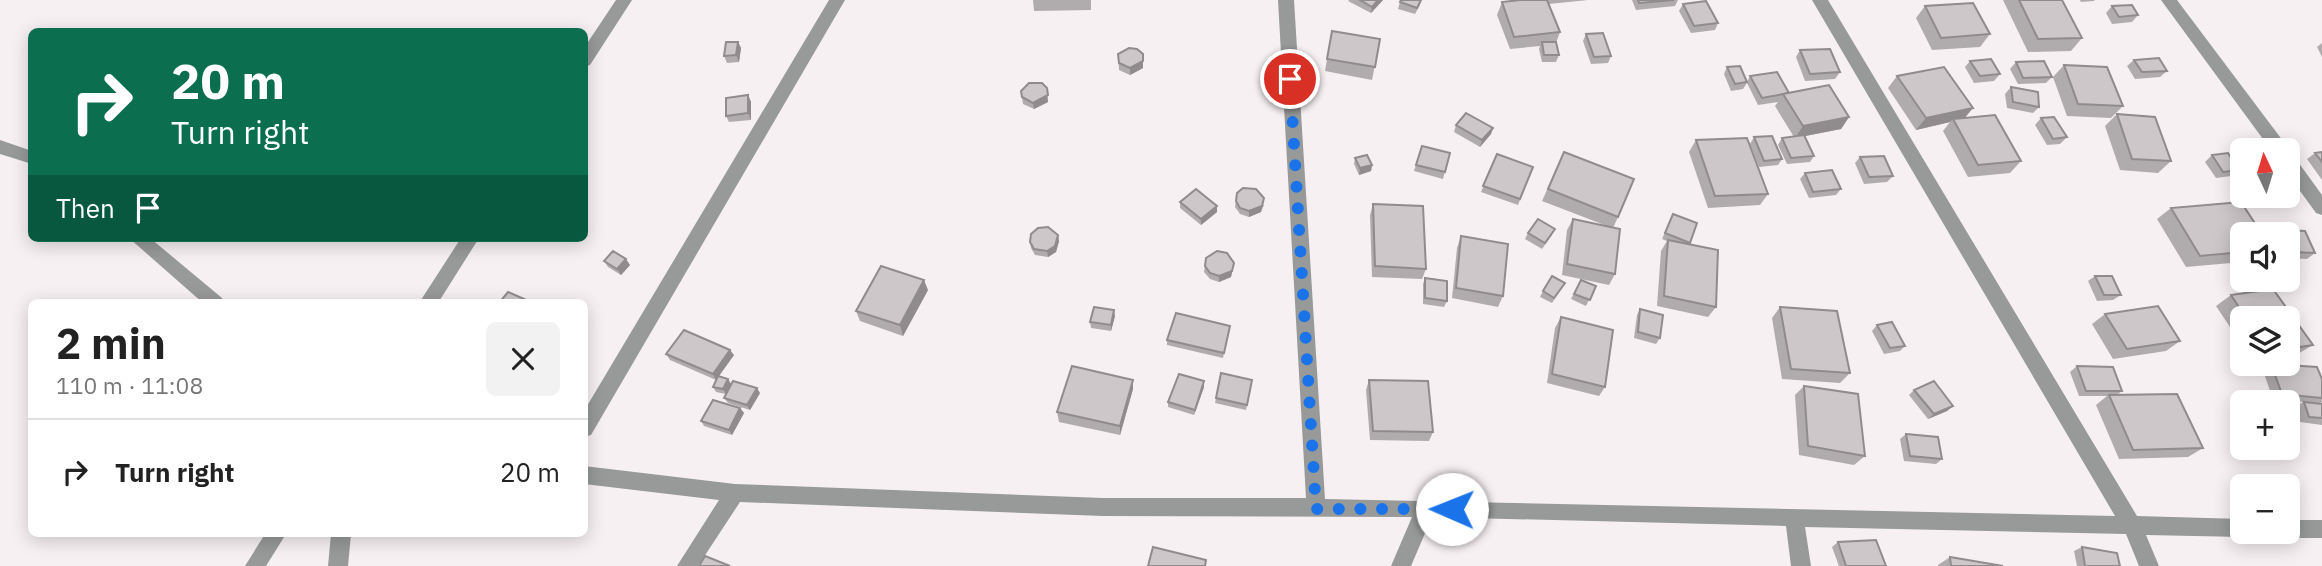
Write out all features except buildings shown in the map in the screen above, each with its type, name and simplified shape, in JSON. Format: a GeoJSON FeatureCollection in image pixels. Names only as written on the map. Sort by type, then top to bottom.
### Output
{"type":"FeatureCollection","features":[{"type":"Feature","properties":{"kind":"street"},"geometry":{"type":"LineString","coordinates":[[588,55],[624,0]]}},
{"type":"Feature","properties":{"kind":"street"},"geometry":{"type":"LineString","coordinates":[[588,422],[837,0]]}},
{"type":"Feature","properties":{"kind":"street"},"geometry":{"type":"LineString","coordinates":[[1286,0],[1316,509]]}},
{"type":"Feature","properties":{"kind":"street"},"geometry":{"type":"LineString","coordinates":[[1819,0],[2132,526],[2150,566]]}},
{"type":"Feature","properties":{"kind":"street"},"geometry":{"type":"LineString","coordinates":[[2169,0],[2271,138]]}},
{"type":"Feature","properties":{"kind":"street"},"geometry":{"type":"LineString","coordinates":[[0,147],[28,157]]}},
{"type":"Feature","properties":{"kind":"street"},"geometry":{"type":"LineString","coordinates":[[2300,178],[2322,208]]}},
{"type":"Feature","properties":{"kind":"street"},"geometry":{"type":"LineString","coordinates":[[143,242],[211,299]]}},
{"type":"Feature","properties":{"kind":"street"},"geometry":{"type":"LineString","coordinates":[[431,299],[467,242]]}},
{"type":"Feature","properties":{"kind":"street"},"geometry":{"type":"LineString","coordinates":[[588,475],[735,493],[1103,507],[1426,508],[2230,528]]}},
{"type":"Feature","properties":{"kind":"street"},"geometry":{"type":"LineString","coordinates":[[687,566],[735,493]]}},
{"type":"Feature","properties":{"kind":"street"},"geometry":{"type":"LineString","coordinates":[[1401,566],[1426,508]]}},
{"type":"Feature","properties":{"kind":"street"},"geometry":{"type":"LineString","coordinates":[[1794,517],[1801,566]]}},
{"type":"Feature","properties":{"kind":"street"},"geometry":{"type":"LineString","coordinates":[[2300,529],[2322,529]]}},
{"type":"Feature","properties":{"kind":"street"},"geometry":{"type":"LineString","coordinates":[[255,566],[274,537]]}},
{"type":"Feature","properties":{"kind":"street"},"geometry":{"type":"LineString","coordinates":[[338,566],[341,537]]}},
{"type":"Feature","properties":{"kind":"route"},"geometry":{"type":"LineString","coordinates":[[1290,79],[1316,509],[1452,509]]}}]}
